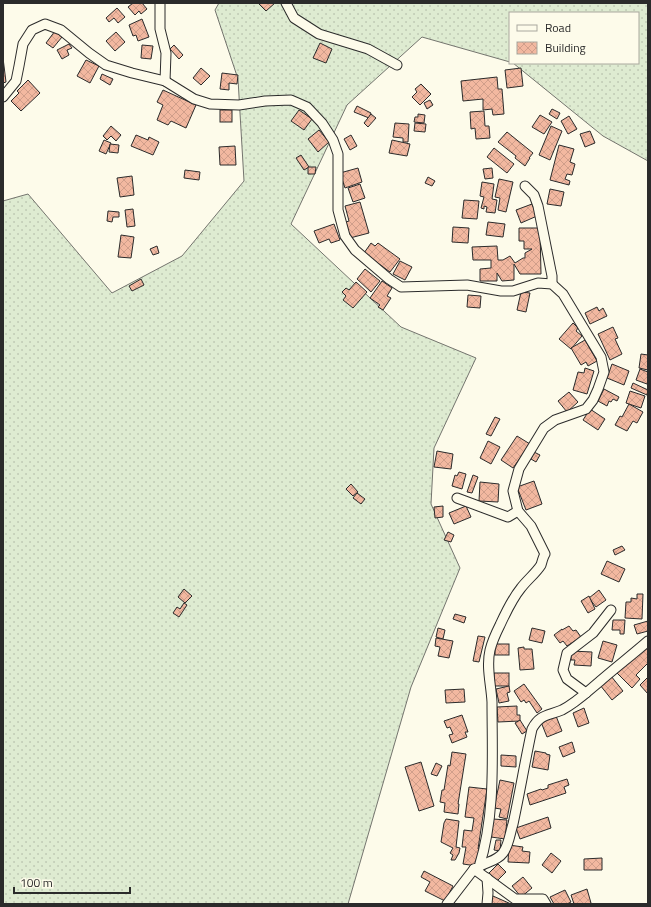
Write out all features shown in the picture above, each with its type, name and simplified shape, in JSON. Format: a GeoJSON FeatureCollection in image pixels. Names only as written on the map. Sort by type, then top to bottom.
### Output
{"type":"FeatureCollection","features":[{"type":"Feature","properties":{"kind":"street"},"geometry":{"type":"LineString","coordinates":[[160,3],[160,29],[166,53],[165,81]]}},
{"type":"Feature","properties":{"kind":"street"},"geometry":{"type":"LineString","coordinates":[[286,3],[294,18],[319,34],[368,49],[397,65]]}},
{"type":"Feature","properties":{"kind":"street"},"geometry":{"type":"LineString","coordinates":[[3,97],[16,81],[23,44],[32,30],[45,24],[61,30],[106,65],[165,81],[194,99],[210,104],[239,105],[265,101],[291,100],[307,107],[322,123],[334,140],[338,154],[338,210],[345,236],[355,250],[389,279],[401,287],[467,285],[501,291],[512,291],[538,283],[552,284],[563,294],[601,357],[604,372],[593,400],[586,409],[555,420],[544,428],[519,469],[514,491],[518,511],[531,526],[545,554],[540,565],[520,589],[511,604],[490,648],[488,662],[492,694],[491,790],[488,830],[484,851],[477,868]]}},
{"type":"Feature","properties":{"kind":"street"},"geometry":{"type":"LineString","coordinates":[[525,186],[534,195],[538,206],[552,276],[552,284]]}},
{"type":"Feature","properties":{"kind":"street"},"geometry":{"type":"LineString","coordinates":[[457,498],[508,517],[518,511]]}},
{"type":"Feature","properties":{"kind":"street"},"geometry":{"type":"LineString","coordinates":[[586,693],[567,679],[563,670],[567,653],[593,633],[611,610]]}},
{"type":"Feature","properties":{"kind":"street"},"geometry":{"type":"LineString","coordinates":[[447,904],[477,868],[497,858],[507,847],[519,797],[532,729],[535,724],[539,719],[562,709],[586,693],[648,641]]}},
{"type":"Feature","properties":{"kind":"street"},"geometry":{"type":"LineString","coordinates":[[477,868],[487,878],[515,899],[543,899],[546,904]]}},
{"type":"Feature","properties":{"kind":"street"},"geometry":{"type":"LineString","coordinates":[[487,878],[487,904]]}},
{"type":"Feature","properties":{"kind":"green space"},"geometry":{"type":"Polygon","coordinates":[[[219,3],[648,3],[648,161],[603,136],[514,64],[639,64],[639,12],[509,12],[509,62],[422,37],[347,105],[291,224],[401,327],[476,358],[434,448],[431,504],[460,568],[411,687],[348,904],[3,904],[3,201],[28,194],[112,293],[182,256],[244,181],[238,79],[215,10],[219,3]]]}},
{"type":"Feature","properties":{"kind":"building"},"geometry":{"type":"Polygon","coordinates":[[[133,3],[142,3],[147,9],[141,14],[139,11],[135,15],[128,7],[133,3]]]}},
{"type":"Feature","properties":{"kind":"building"},"geometry":{"type":"Polygon","coordinates":[[[258,3],[275,3],[266,11],[258,3]]]}},
{"type":"Feature","properties":{"kind":"building"},"geometry":{"type":"Polygon","coordinates":[[[117,8],[125,17],[118,23],[114,18],[109,22],[106,18],[117,8]]]}},
{"type":"Feature","properties":{"kind":"building"},"geometry":{"type":"Polygon","coordinates":[[[142,19],[149,37],[138,41],[136,35],[133,36],[129,25],[142,19]]]}},
{"type":"Feature","properties":{"kind":"building"},"geometry":{"type":"Polygon","coordinates":[[[55,31],[62,37],[53,48],[46,43],[55,31]]]}},
{"type":"Feature","properties":{"kind":"building"},"geometry":{"type":"Polygon","coordinates":[[[116,32],[125,42],[115,51],[106,41],[116,32]]]}},
{"type":"Feature","properties":{"kind":"building"},"geometry":{"type":"Polygon","coordinates":[[[320,43],[332,49],[326,63],[313,58],[320,43]]]}},
{"type":"Feature","properties":{"kind":"building"},"geometry":{"type":"Polygon","coordinates":[[[69,44],[72,48],[67,50],[69,55],[62,59],[57,50],[69,44]]]}},
{"type":"Feature","properties":{"kind":"building"},"geometry":{"type":"Polygon","coordinates":[[[142,45],[153,46],[151,59],[141,58],[142,45]]]}},
{"type":"Feature","properties":{"kind":"building"},"geometry":{"type":"Polygon","coordinates":[[[174,45],[183,55],[179,59],[170,49],[174,45]]]}},
{"type":"Feature","properties":{"kind":"building"},"geometry":{"type":"Polygon","coordinates":[[[3,58],[6,82],[3,83],[3,58]]]}},
{"type":"Feature","properties":{"kind":"building"},"geometry":{"type":"Polygon","coordinates":[[[86,60],[99,66],[90,83],[77,76],[86,60]]]}},
{"type":"Feature","properties":{"kind":"building"},"geometry":{"type":"Polygon","coordinates":[[[201,68],[210,76],[201,85],[193,78],[201,68]]]}},
{"type":"Feature","properties":{"kind":"building"},"geometry":{"type":"Polygon","coordinates":[[[521,68],[523,86],[507,88],[505,70],[521,68]]]}},
{"type":"Feature","properties":{"kind":"building"},"geometry":{"type":"Polygon","coordinates":[[[222,73],[238,75],[237,84],[229,83],[229,90],[220,89],[222,73]]]}},
{"type":"Feature","properties":{"kind":"building"},"geometry":{"type":"Polygon","coordinates":[[[102,74],[113,79],[110,85],[100,79],[102,74]]]}},
{"type":"Feature","properties":{"kind":"building"},"geometry":{"type":"Polygon","coordinates":[[[497,77],[498,89],[502,89],[504,114],[493,115],[492,109],[483,110],[483,99],[463,101],[461,81],[497,77]]]}},
{"type":"Feature","properties":{"kind":"building"},"geometry":{"type":"Polygon","coordinates":[[[28,80],[40,93],[21,111],[11,101],[19,93],[17,91],[28,80]]]}},
{"type":"Feature","properties":{"kind":"building"},"geometry":{"type":"Polygon","coordinates":[[[421,84],[431,94],[420,105],[412,97],[417,92],[415,89],[421,84]]]}},
{"type":"Feature","properties":{"kind":"building"},"geometry":{"type":"Polygon","coordinates":[[[163,90],[196,105],[186,128],[171,121],[168,125],[157,120],[163,105],[157,102],[163,90]]]}},
{"type":"Feature","properties":{"kind":"building"},"geometry":{"type":"Polygon","coordinates":[[[430,100],[433,105],[427,109],[424,103],[430,100]]]}},
{"type":"Feature","properties":{"kind":"building"},"geometry":{"type":"Polygon","coordinates":[[[357,106],[371,113],[369,118],[354,112],[357,106]]]}},
{"type":"Feature","properties":{"kind":"building"},"geometry":{"type":"Polygon","coordinates":[[[552,109],[560,113],[557,119],[549,114],[552,109]]]}},
{"type":"Feature","properties":{"kind":"building"},"geometry":{"type":"Polygon","coordinates":[[[220,110],[232,110],[232,122],[220,122],[220,110]]]}},
{"type":"Feature","properties":{"kind":"building"},"geometry":{"type":"Polygon","coordinates":[[[299,110],[312,119],[304,130],[291,121],[299,110]]]}},
{"type":"Feature","properties":{"kind":"building"},"geometry":{"type":"Polygon","coordinates":[[[484,111],[485,126],[489,126],[490,138],[476,139],[475,128],[471,129],[470,112],[484,111]]]}},
{"type":"Feature","properties":{"kind":"building"},"geometry":{"type":"Polygon","coordinates":[[[371,114],[376,118],[368,127],[364,123],[371,114]]]}},
{"type":"Feature","properties":{"kind":"building"},"geometry":{"type":"Polygon","coordinates":[[[418,114],[425,115],[424,123],[414,122],[415,117],[418,117],[418,114]]]}},
{"type":"Feature","properties":{"kind":"building"},"geometry":{"type":"Polygon","coordinates":[[[540,115],[552,122],[544,134],[532,127],[540,115]]]}},
{"type":"Feature","properties":{"kind":"building"},"geometry":{"type":"Polygon","coordinates":[[[569,116],[577,129],[568,134],[561,121],[569,116]]]}},
{"type":"Feature","properties":{"kind":"building"},"geometry":{"type":"Polygon","coordinates":[[[395,123],[409,124],[408,142],[403,142],[403,138],[393,137],[395,123]]]}},
{"type":"Feature","properties":{"kind":"building"},"geometry":{"type":"Polygon","coordinates":[[[415,123],[426,124],[425,132],[414,131],[415,123]]]}},
{"type":"Feature","properties":{"kind":"building"},"geometry":{"type":"Polygon","coordinates":[[[111,126],[121,135],[116,141],[111,136],[107,140],[103,136],[111,126]]]}},
{"type":"Feature","properties":{"kind":"building"},"geometry":{"type":"Polygon","coordinates":[[[551,126],[562,131],[550,160],[539,155],[551,126]]]}},
{"type":"Feature","properties":{"kind":"building"},"geometry":{"type":"Polygon","coordinates":[[[319,130],[329,142],[318,152],[308,139],[319,130]]]}},
{"type":"Feature","properties":{"kind":"building"},"geometry":{"type":"Polygon","coordinates":[[[590,131],[595,143],[585,147],[580,134],[590,131]]]}},
{"type":"Feature","properties":{"kind":"building"},"geometry":{"type":"Polygon","coordinates":[[[507,132],[533,153],[525,166],[515,158],[516,156],[498,142],[507,132]]]}},
{"type":"Feature","properties":{"kind":"building"},"geometry":{"type":"Polygon","coordinates":[[[136,135],[148,140],[149,137],[159,142],[153,155],[131,146],[136,135]]]}},
{"type":"Feature","properties":{"kind":"building"},"geometry":{"type":"Polygon","coordinates":[[[351,135],[357,146],[350,150],[344,139],[351,135]]]}},
{"type":"Feature","properties":{"kind":"building"},"geometry":{"type":"Polygon","coordinates":[[[104,140],[111,143],[106,154],[99,151],[104,140]]]}},
{"type":"Feature","properties":{"kind":"building"},"geometry":{"type":"Polygon","coordinates":[[[392,140],[410,144],[407,156],[389,153],[392,140]]]}},
{"type":"Feature","properties":{"kind":"building"},"geometry":{"type":"Polygon","coordinates":[[[110,144],[119,145],[118,153],[109,152],[110,144]]]}},
{"type":"Feature","properties":{"kind":"building"},"geometry":{"type":"Polygon","coordinates":[[[559,145],[574,149],[570,162],[575,164],[572,175],[567,174],[565,179],[570,181],[569,185],[550,180],[559,145]]]}},
{"type":"Feature","properties":{"kind":"building"},"geometry":{"type":"Polygon","coordinates":[[[235,146],[236,165],[220,165],[219,147],[235,146]]]}},
{"type":"Feature","properties":{"kind":"building"},"geometry":{"type":"Polygon","coordinates":[[[494,148],[514,164],[507,173],[487,157],[494,148]]]}},
{"type":"Feature","properties":{"kind":"building"},"geometry":{"type":"Polygon","coordinates":[[[301,155],[309,167],[304,170],[296,158],[301,155]]]}},
{"type":"Feature","properties":{"kind":"building"},"geometry":{"type":"Polygon","coordinates":[[[308,167],[316,167],[315,174],[308,174],[308,167]]]}},
{"type":"Feature","properties":{"kind":"building"},"geometry":{"type":"Polygon","coordinates":[[[358,168],[362,182],[345,188],[340,173],[358,168]]]}},
{"type":"Feature","properties":{"kind":"building"},"geometry":{"type":"Polygon","coordinates":[[[492,168],[493,178],[485,179],[483,169],[492,168]]]}},
{"type":"Feature","properties":{"kind":"building"},"geometry":{"type":"Polygon","coordinates":[[[185,170],[200,172],[199,180],[184,178],[185,170]]]}},
{"type":"Feature","properties":{"kind":"building"},"geometry":{"type":"Polygon","coordinates":[[[132,176],[134,195],[120,197],[117,178],[132,176]]]}},
{"type":"Feature","properties":{"kind":"building"},"geometry":{"type":"Polygon","coordinates":[[[428,177],[435,181],[432,186],[425,183],[428,177]]]}},
{"type":"Feature","properties":{"kind":"building"},"geometry":{"type":"Polygon","coordinates":[[[499,179],[513,182],[506,212],[498,210],[500,198],[495,197],[499,179]]]}},
{"type":"Feature","properties":{"kind":"building"},"geometry":{"type":"Polygon","coordinates":[[[482,182],[494,184],[492,199],[497,200],[495,213],[486,212],[487,207],[484,206],[484,209],[481,208],[484,197],[480,196],[482,182]]]}},
{"type":"Feature","properties":{"kind":"building"},"geometry":{"type":"Polygon","coordinates":[[[360,184],[365,198],[353,202],[348,188],[360,184]]]}},
{"type":"Feature","properties":{"kind":"building"},"geometry":{"type":"Polygon","coordinates":[[[550,189],[564,192],[561,206],[547,204],[550,189]]]}},
{"type":"Feature","properties":{"kind":"building"},"geometry":{"type":"Polygon","coordinates":[[[464,200],[479,201],[477,219],[462,218],[464,200]]]}},
{"type":"Feature","properties":{"kind":"building"},"geometry":{"type":"Polygon","coordinates":[[[360,202],[369,233],[350,238],[346,222],[349,221],[345,206],[360,202]]]}},
{"type":"Feature","properties":{"kind":"building"},"geometry":{"type":"Polygon","coordinates":[[[532,204],[537,216],[521,223],[516,210],[532,204]]]}},
{"type":"Feature","properties":{"kind":"building"},"geometry":{"type":"Polygon","coordinates":[[[133,209],[135,226],[127,227],[125,210],[133,209]]]}},
{"type":"Feature","properties":{"kind":"building"},"geometry":{"type":"Polygon","coordinates":[[[108,211],[119,212],[119,217],[113,217],[112,222],[107,221],[108,211]]]}},
{"type":"Feature","properties":{"kind":"building"},"geometry":{"type":"Polygon","coordinates":[[[488,222],[505,224],[503,237],[486,235],[488,222]]]}},
{"type":"Feature","properties":{"kind":"building"},"geometry":{"type":"Polygon","coordinates":[[[334,224],[340,240],[331,243],[329,239],[319,243],[314,231],[334,224]]]}},
{"type":"Feature","properties":{"kind":"building"},"geometry":{"type":"Polygon","coordinates":[[[453,227],[469,228],[468,243],[452,242],[453,227]]]}},
{"type":"Feature","properties":{"kind":"building"},"geometry":{"type":"Polygon","coordinates":[[[519,228],[540,228],[541,274],[520,274],[514,264],[514,280],[502,281],[497,273],[497,281],[480,281],[480,269],[491,268],[491,260],[473,260],[472,247],[497,246],[498,260],[503,260],[510,256],[515,263],[525,258],[525,253],[532,249],[524,249],[524,241],[519,241],[519,228]]]}},
{"type":"Feature","properties":{"kind":"building"},"geometry":{"type":"Polygon","coordinates":[[[121,235],[134,237],[131,258],[118,257],[121,235]]]}},
{"type":"Feature","properties":{"kind":"building"},"geometry":{"type":"Polygon","coordinates":[[[371,243],[375,246],[378,243],[400,259],[390,272],[364,253],[371,243]]]}},
{"type":"Feature","properties":{"kind":"building"},"geometry":{"type":"Polygon","coordinates":[[[157,246],[159,253],[153,255],[150,249],[157,246]]]}},
{"type":"Feature","properties":{"kind":"building"},"geometry":{"type":"Polygon","coordinates":[[[400,261],[412,267],[405,280],[393,274],[400,261]]]}},
{"type":"Feature","properties":{"kind":"building"},"geometry":{"type":"Polygon","coordinates":[[[365,269],[380,281],[371,292],[357,279],[365,269]]]}},
{"type":"Feature","properties":{"kind":"building"},"geometry":{"type":"Polygon","coordinates":[[[141,279],[144,285],[132,291],[129,286],[141,279]]]}},
{"type":"Feature","properties":{"kind":"building"},"geometry":{"type":"Polygon","coordinates":[[[382,281],[392,288],[387,296],[391,298],[383,310],[378,307],[380,305],[370,298],[382,281]]]}},
{"type":"Feature","properties":{"kind":"building"},"geometry":{"type":"Polygon","coordinates":[[[356,282],[367,292],[353,308],[343,300],[346,296],[342,292],[346,288],[349,290],[356,282]]]}},
{"type":"Feature","properties":{"kind":"building"},"geometry":{"type":"Polygon","coordinates":[[[521,292],[530,293],[526,312],[517,310],[521,292]]]}},
{"type":"Feature","properties":{"kind":"building"},"geometry":{"type":"Polygon","coordinates":[[[468,295],[481,296],[480,308],[467,307],[468,295]]]}},
{"type":"Feature","properties":{"kind":"building"},"geometry":{"type":"Polygon","coordinates":[[[597,307],[599,311],[603,308],[607,316],[590,324],[585,313],[597,307]]]}},
{"type":"Feature","properties":{"kind":"building"},"geometry":{"type":"Polygon","coordinates":[[[573,323],[578,328],[576,331],[582,336],[571,349],[559,339],[573,323]]]}},
{"type":"Feature","properties":{"kind":"building"},"geometry":{"type":"Polygon","coordinates":[[[613,327],[618,338],[615,339],[622,354],[610,360],[598,334],[613,327]]]}},
{"type":"Feature","properties":{"kind":"building"},"geometry":{"type":"Polygon","coordinates":[[[585,340],[597,361],[588,366],[586,362],[581,365],[571,348],[585,340]]]}},
{"type":"Feature","properties":{"kind":"building"},"geometry":{"type":"Polygon","coordinates":[[[641,354],[648,355],[648,370],[639,368],[641,354]]]}},
{"type":"Feature","properties":{"kind":"building"},"geometry":{"type":"Polygon","coordinates":[[[612,364],[629,371],[624,385],[607,378],[612,364]]]}},
{"type":"Feature","properties":{"kind":"building"},"geometry":{"type":"Polygon","coordinates":[[[585,368],[594,371],[587,394],[573,390],[578,372],[584,373],[585,368]]]}},
{"type":"Feature","properties":{"kind":"building"},"geometry":{"type":"Polygon","coordinates":[[[640,369],[648,372],[647,384],[636,380],[640,369]]]}},
{"type":"Feature","properties":{"kind":"building"},"geometry":{"type":"Polygon","coordinates":[[[633,383],[648,390],[647,395],[631,388],[633,383]]]}},
{"type":"Feature","properties":{"kind":"building"},"geometry":{"type":"Polygon","coordinates":[[[604,389],[619,397],[617,401],[613,399],[611,402],[609,401],[607,406],[598,401],[604,389]]]}},
{"type":"Feature","properties":{"kind":"building"},"geometry":{"type":"Polygon","coordinates":[[[630,391],[645,396],[641,408],[626,403],[630,391]]]}},
{"type":"Feature","properties":{"kind":"building"},"geometry":{"type":"Polygon","coordinates":[[[569,392],[578,402],[567,412],[558,401],[569,392]]]}},
{"type":"Feature","properties":{"kind":"building"},"geometry":{"type":"Polygon","coordinates":[[[629,404],[643,412],[637,423],[633,421],[627,431],[615,425],[620,416],[622,417],[629,404]]]}},
{"type":"Feature","properties":{"kind":"building"},"geometry":{"type":"Polygon","coordinates":[[[590,409],[605,419],[598,430],[583,420],[590,409]]]}},
{"type":"Feature","properties":{"kind":"building"},"geometry":{"type":"Polygon","coordinates":[[[495,417],[500,419],[491,436],[486,434],[495,417]]]}},
{"type":"Feature","properties":{"kind":"building"},"geometry":{"type":"Polygon","coordinates":[[[517,436],[530,444],[513,468],[501,460],[517,436]]]}},
{"type":"Feature","properties":{"kind":"building"},"geometry":{"type":"Polygon","coordinates":[[[488,441],[500,447],[491,464],[480,458],[488,441]]]}},
{"type":"Feature","properties":{"kind":"building"},"geometry":{"type":"Polygon","coordinates":[[[437,451],[453,454],[451,469],[434,467],[437,451]]]}},
{"type":"Feature","properties":{"kind":"building"},"geometry":{"type":"Polygon","coordinates":[[[534,452],[540,455],[536,462],[531,459],[534,452]]]}},
{"type":"Feature","properties":{"kind":"building"},"geometry":{"type":"Polygon","coordinates":[[[459,472],[466,474],[462,489],[452,486],[455,475],[457,476],[459,472]]]}},
{"type":"Feature","properties":{"kind":"building"},"geometry":{"type":"Polygon","coordinates":[[[473,475],[478,477],[472,493],[467,492],[473,475]]]}},
{"type":"Feature","properties":{"kind":"building"},"geometry":{"type":"Polygon","coordinates":[[[534,481],[542,504],[526,510],[517,487],[534,481]]]}},
{"type":"Feature","properties":{"kind":"building"},"geometry":{"type":"Polygon","coordinates":[[[480,482],[499,484],[498,502],[479,501],[480,482]]]}},
{"type":"Feature","properties":{"kind":"building"},"geometry":{"type":"Polygon","coordinates":[[[351,484],[358,492],[353,496],[346,489],[351,484]]]}},
{"type":"Feature","properties":{"kind":"building"},"geometry":{"type":"Polygon","coordinates":[[[357,493],[365,499],[361,504],[353,498],[357,493]]]}},
{"type":"Feature","properties":{"kind":"building"},"geometry":{"type":"Polygon","coordinates":[[[443,506],[443,517],[435,518],[434,507],[443,506]]]}},
{"type":"Feature","properties":{"kind":"building"},"geometry":{"type":"Polygon","coordinates":[[[466,506],[471,517],[454,524],[449,513],[466,506]]]}},
{"type":"Feature","properties":{"kind":"building"},"geometry":{"type":"Polygon","coordinates":[[[448,532],[454,535],[451,542],[444,540],[448,532]]]}},
{"type":"Feature","properties":{"kind":"building"},"geometry":{"type":"Polygon","coordinates":[[[622,546],[625,550],[615,555],[613,550],[622,546]]]}},
{"type":"Feature","properties":{"kind":"building"},"geometry":{"type":"Polygon","coordinates":[[[607,561],[625,569],[619,582],[601,574],[607,561]]]}},
{"type":"Feature","properties":{"kind":"building"},"geometry":{"type":"Polygon","coordinates":[[[184,589],[192,596],[185,603],[178,597],[184,589]]]}},
{"type":"Feature","properties":{"kind":"building"},"geometry":{"type":"Polygon","coordinates":[[[599,590],[606,600],[596,607],[589,598],[599,590]]]}},
{"type":"Feature","properties":{"kind":"building"},"geometry":{"type":"Polygon","coordinates":[[[637,594],[643,594],[642,619],[625,618],[626,602],[631,602],[631,598],[637,599],[637,594]]]}},
{"type":"Feature","properties":{"kind":"building"},"geometry":{"type":"Polygon","coordinates":[[[589,596],[595,609],[588,613],[581,601],[589,596]]]}},
{"type":"Feature","properties":{"kind":"building"},"geometry":{"type":"Polygon","coordinates":[[[184,603],[187,605],[179,617],[173,613],[177,607],[180,609],[184,603]]]}},
{"type":"Feature","properties":{"kind":"building"},"geometry":{"type":"Polygon","coordinates":[[[455,614],[466,617],[464,623],[453,619],[455,614]]]}},
{"type":"Feature","properties":{"kind":"building"},"geometry":{"type":"Polygon","coordinates":[[[613,620],[625,620],[624,634],[620,634],[620,630],[612,630],[613,620]]]}},
{"type":"Feature","properties":{"kind":"building"},"geometry":{"type":"Polygon","coordinates":[[[648,621],[648,631],[637,634],[634,625],[648,621]]]}},
{"type":"Feature","properties":{"kind":"building"},"geometry":{"type":"Polygon","coordinates":[[[569,626],[573,631],[576,630],[581,637],[567,646],[563,641],[560,643],[554,635],[569,626]]]}},
{"type":"Feature","properties":{"kind":"building"},"geometry":{"type":"Polygon","coordinates":[[[438,628],[445,630],[443,639],[436,637],[438,628]]]}},
{"type":"Feature","properties":{"kind":"building"},"geometry":{"type":"Polygon","coordinates":[[[532,628],[545,631],[542,643],[529,640],[532,628]]]}},
{"type":"Feature","properties":{"kind":"building"},"geometry":{"type":"Polygon","coordinates":[[[478,636],[485,637],[479,662],[473,661],[478,636]]]}},
{"type":"Feature","properties":{"kind":"building"},"geometry":{"type":"Polygon","coordinates":[[[436,638],[453,641],[449,658],[438,656],[440,647],[435,646],[436,638]]]}},
{"type":"Feature","properties":{"kind":"building"},"geometry":{"type":"Polygon","coordinates":[[[603,641],[617,645],[612,662],[598,658],[603,641]]]}},
{"type":"Feature","properties":{"kind":"building"},"geometry":{"type":"Polygon","coordinates":[[[648,643],[648,663],[636,675],[640,679],[632,688],[617,673],[648,643]]]}},
{"type":"Feature","properties":{"kind":"building"},"geometry":{"type":"Polygon","coordinates":[[[495,644],[509,644],[509,655],[495,655],[495,644]]]}},
{"type":"Feature","properties":{"kind":"building"},"geometry":{"type":"Polygon","coordinates":[[[524,647],[524,649],[532,649],[534,669],[520,670],[518,648],[524,647]]]}},
{"type":"Feature","properties":{"kind":"building"},"geometry":{"type":"Polygon","coordinates":[[[571,651],[592,652],[591,666],[574,665],[575,660],[571,660],[571,651]]]}},
{"type":"Feature","properties":{"kind":"building"},"geometry":{"type":"Polygon","coordinates":[[[494,673],[509,673],[509,686],[494,686],[494,673]]]}},
{"type":"Feature","properties":{"kind":"building"},"geometry":{"type":"Polygon","coordinates":[[[611,676],[623,691],[612,700],[600,685],[611,676]]]}},
{"type":"Feature","properties":{"kind":"building"},"geometry":{"type":"Polygon","coordinates":[[[648,677],[648,694],[640,685],[648,677]]]}},
{"type":"Feature","properties":{"kind":"building"},"geometry":{"type":"Polygon","coordinates":[[[524,684],[542,709],[537,713],[529,701],[526,703],[524,700],[521,702],[514,691],[524,684]]]}},
{"type":"Feature","properties":{"kind":"building"},"geometry":{"type":"Polygon","coordinates":[[[509,686],[510,692],[507,693],[509,701],[499,703],[496,689],[509,686]]]}},
{"type":"Feature","properties":{"kind":"building"},"geometry":{"type":"Polygon","coordinates":[[[464,689],[465,702],[446,703],[445,690],[464,689]]]}},
{"type":"Feature","properties":{"kind":"building"},"geometry":{"type":"Polygon","coordinates":[[[517,706],[517,715],[520,715],[520,721],[498,722],[497,707],[517,706]]]}},
{"type":"Feature","properties":{"kind":"building"},"geometry":{"type":"Polygon","coordinates":[[[584,708],[589,723],[578,727],[573,713],[584,708]]]}},
{"type":"Feature","properties":{"kind":"building"},"geometry":{"type":"Polygon","coordinates":[[[462,715],[468,732],[465,732],[467,737],[452,743],[449,735],[453,734],[450,727],[447,728],[444,721],[462,715]]]}},
{"type":"Feature","properties":{"kind":"building"},"geometry":{"type":"Polygon","coordinates":[[[556,716],[562,731],[547,737],[541,722],[556,716]]]}},
{"type":"Feature","properties":{"kind":"building"},"geometry":{"type":"Polygon","coordinates":[[[520,720],[527,731],[522,734],[515,723],[520,720]]]}},
{"type":"Feature","properties":{"kind":"building"},"geometry":{"type":"Polygon","coordinates":[[[572,742],[575,752],[563,757],[559,747],[572,742]]]}},
{"type":"Feature","properties":{"kind":"building"},"geometry":{"type":"Polygon","coordinates":[[[535,751],[550,755],[548,770],[532,767],[535,751]]]}},
{"type":"Feature","properties":{"kind":"building"},"geometry":{"type":"Polygon","coordinates":[[[452,752],[466,754],[458,804],[458,814],[444,812],[445,803],[440,802],[442,790],[444,790],[448,765],[450,766],[452,752]]]}},
{"type":"Feature","properties":{"kind":"building"},"geometry":{"type":"Polygon","coordinates":[[[501,755],[516,756],[516,767],[501,766],[501,755]]]}},
{"type":"Feature","properties":{"kind":"building"},"geometry":{"type":"Polygon","coordinates":[[[421,762],[434,806],[419,811],[405,767],[421,762]]]}},
{"type":"Feature","properties":{"kind":"building"},"geometry":{"type":"Polygon","coordinates":[[[436,763],[442,766],[437,776],[431,774],[436,763]]]}},
{"type":"Feature","properties":{"kind":"building"},"geometry":{"type":"Polygon","coordinates":[[[567,779],[569,785],[564,787],[566,793],[530,805],[527,794],[548,788],[548,785],[567,779]]]}},
{"type":"Feature","properties":{"kind":"building"},"geometry":{"type":"Polygon","coordinates":[[[500,780],[514,783],[507,819],[499,817],[501,809],[494,808],[500,780]]]}},
{"type":"Feature","properties":{"kind":"building"},"geometry":{"type":"Polygon","coordinates":[[[469,787],[487,789],[477,866],[463,864],[466,847],[462,847],[464,830],[472,831],[474,818],[465,817],[469,787]]]}},
{"type":"Feature","properties":{"kind":"building"},"geometry":{"type":"Polygon","coordinates":[[[548,817],[551,828],[520,839],[516,828],[548,817]]]}},
{"type":"Feature","properties":{"kind":"building"},"geometry":{"type":"Polygon","coordinates":[[[446,819],[459,821],[456,847],[460,848],[455,860],[451,860],[453,855],[450,853],[453,848],[441,842],[446,819]]]}},
{"type":"Feature","properties":{"kind":"building"},"geometry":{"type":"Polygon","coordinates":[[[493,819],[507,820],[505,839],[491,837],[493,819]]]}},
{"type":"Feature","properties":{"kind":"building"},"geometry":{"type":"Polygon","coordinates":[[[496,840],[501,840],[500,851],[494,850],[496,840]]]}},
{"type":"Feature","properties":{"kind":"building"},"geometry":{"type":"Polygon","coordinates":[[[509,845],[523,847],[522,851],[530,852],[529,863],[508,862],[509,845]]]}},
{"type":"Feature","properties":{"kind":"building"},"geometry":{"type":"Polygon","coordinates":[[[551,853],[561,861],[552,873],[542,865],[551,853]]]}},
{"type":"Feature","properties":{"kind":"building"},"geometry":{"type":"Polygon","coordinates":[[[602,858],[602,870],[584,870],[584,859],[602,858]]]}},
{"type":"Feature","properties":{"kind":"building"},"geometry":{"type":"Polygon","coordinates":[[[498,864],[506,872],[495,883],[487,875],[498,864]]]}},
{"type":"Feature","properties":{"kind":"building"},"geometry":{"type":"Polygon","coordinates":[[[424,871],[453,886],[445,901],[425,891],[430,882],[421,877],[424,871]]]}},
{"type":"Feature","properties":{"kind":"building"},"geometry":{"type":"Polygon","coordinates":[[[523,877],[532,888],[521,897],[512,886],[523,877]]]}},
{"type":"Feature","properties":{"kind":"building"},"geometry":{"type":"Polygon","coordinates":[[[587,889],[591,903],[574,904],[571,895],[587,889]]]}},
{"type":"Feature","properties":{"kind":"building"},"geometry":{"type":"Polygon","coordinates":[[[565,890],[571,902],[567,904],[554,904],[550,897],[565,890]]]}},
{"type":"Feature","properties":{"kind":"building"},"geometry":{"type":"Polygon","coordinates":[[[493,896],[511,904],[490,904],[493,896]]]}}]}
